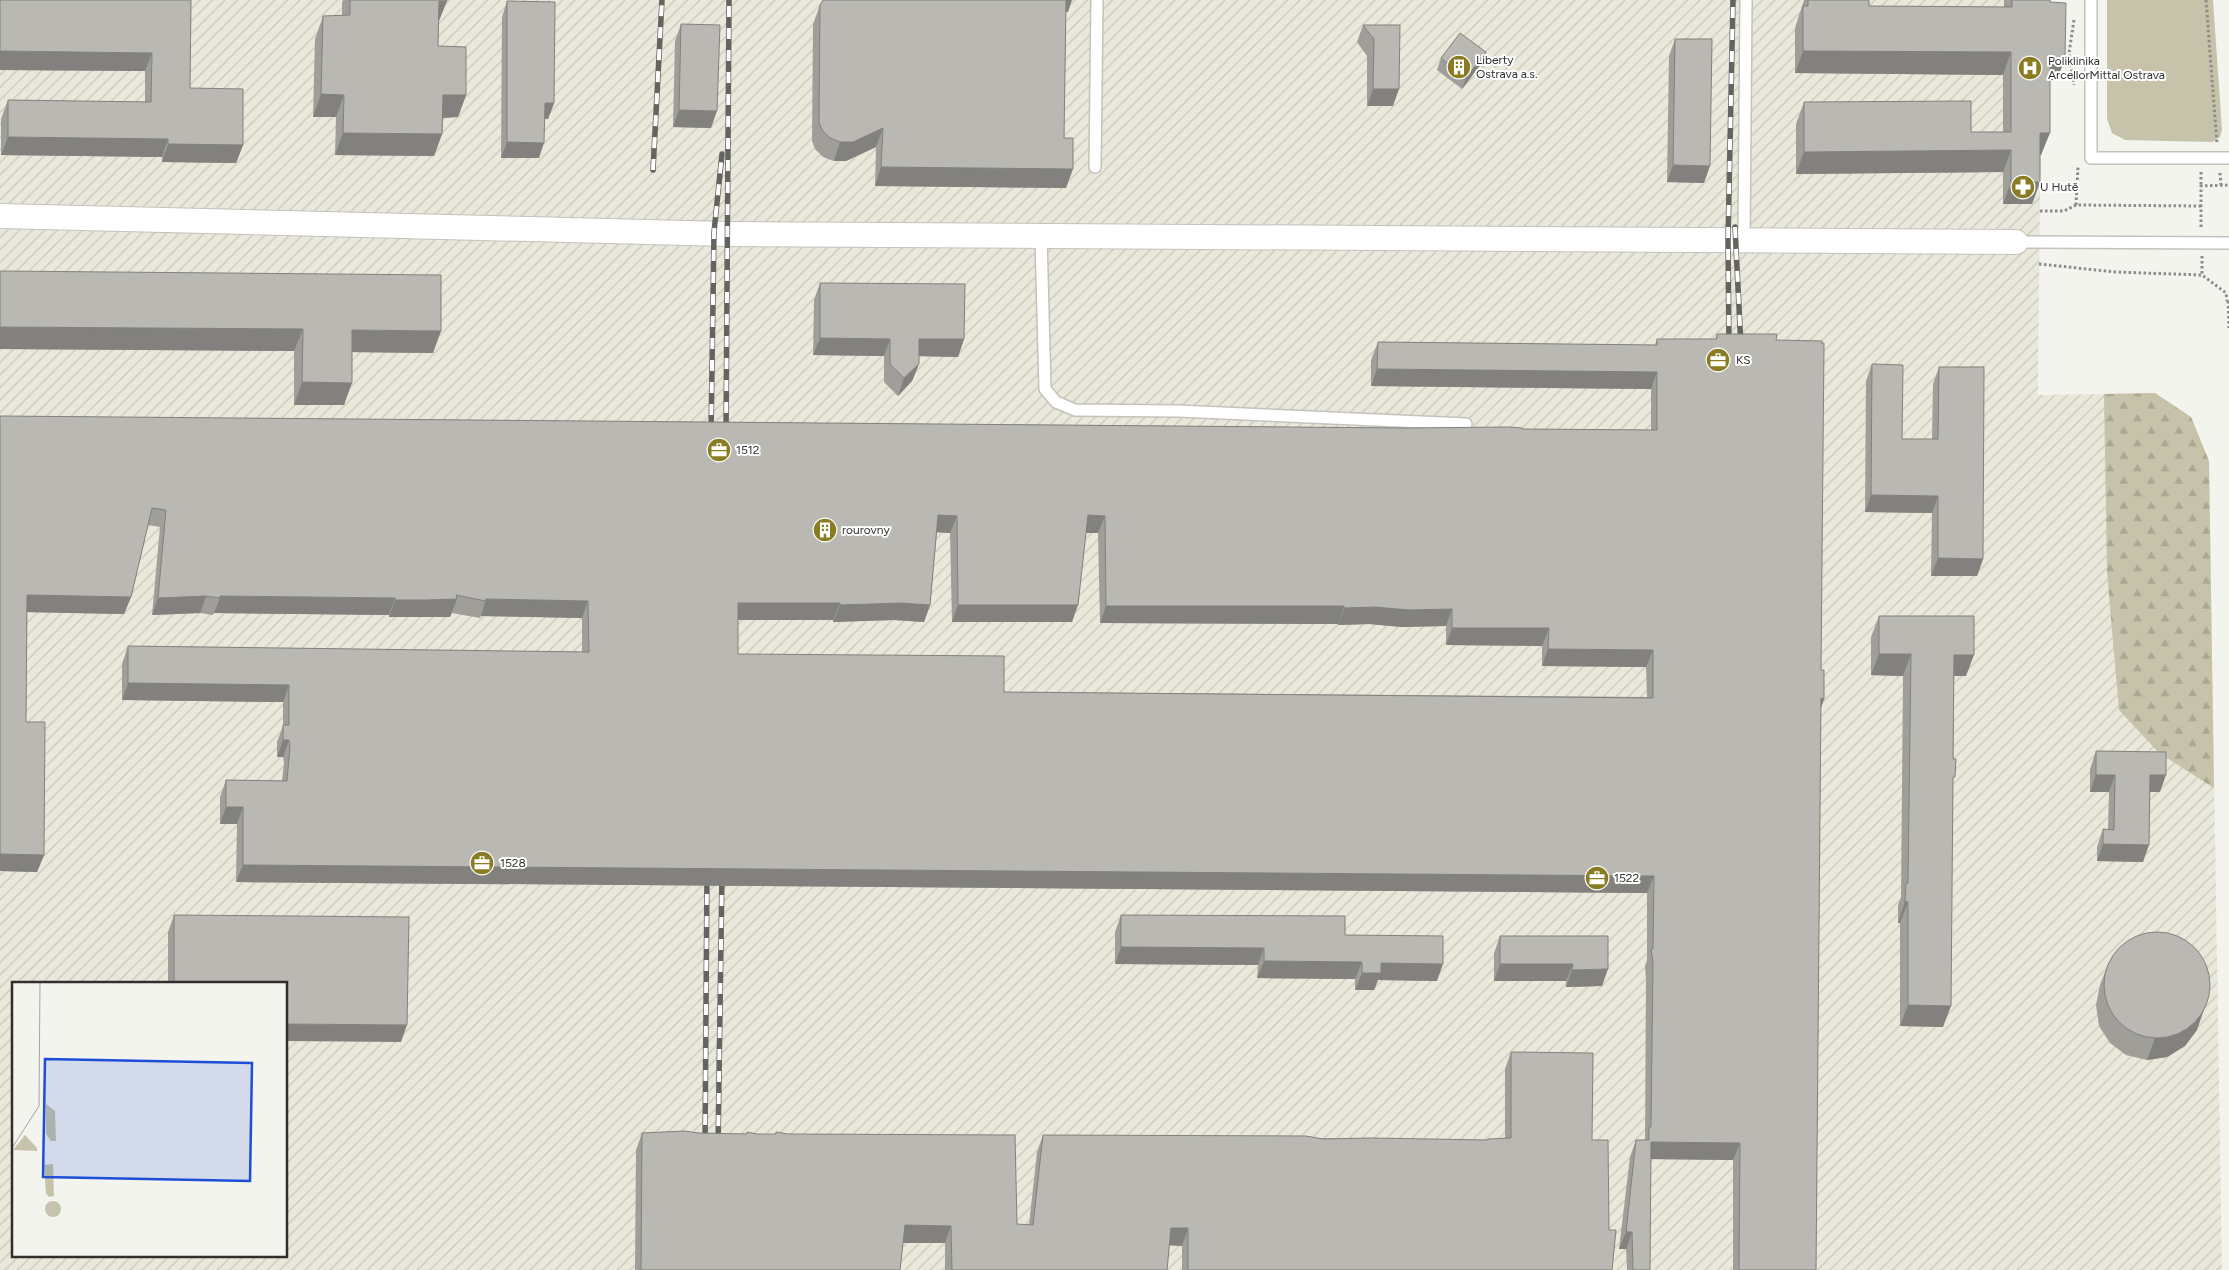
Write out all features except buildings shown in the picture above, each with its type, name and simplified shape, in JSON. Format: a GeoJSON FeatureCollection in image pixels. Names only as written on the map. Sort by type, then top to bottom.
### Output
{"type":"FeatureCollection","features":[{"type":"Feature","properties":{"kind":"street"},"geometry":{"type":"LineString","coordinates":[[0,216],[599,232],[1041,237],[2016,242]]}},
{"type":"Feature","properties":{"kind":"lane"},"geometry":{"type":"LineString","coordinates":[[1095,167],[1097,0]]}},
{"type":"Feature","properties":{"kind":"lane"},"geometry":{"type":"LineString","coordinates":[[1744,241],[1746,0]]}},
{"type":"Feature","properties":{"kind":"lane"},"geometry":{"type":"LineString","coordinates":[[2091,0],[2092,158],[2224,158]]}},
{"type":"Feature","properties":{"kind":"lane"},"geometry":{"type":"LineString","coordinates":[[1041,237],[1045,389],[1056,402],[1075,410],[1178,411],[1466,424]]}},
{"type":"Feature","properties":{"kind":"lane"},"geometry":{"type":"LineString","coordinates":[[2016,242],[2229,243]]}},
{"type":"Feature","properties":{"kind":"path"},"geometry":{"type":"LineString","coordinates":[[2206,0],[2224,158],[2221,186]]}},
{"type":"Feature","properties":{"kind":"path"},"geometry":{"type":"LineString","coordinates":[[2076,205],[2078,164]]}},
{"type":"Feature","properties":{"kind":"path"},"geometry":{"type":"LineString","coordinates":[[2202,276],[2201,186],[2229,185]]}},
{"type":"Feature","properties":{"kind":"path"},"geometry":{"type":"LineString","coordinates":[[2040,211],[2064,211],[2076,205],[2201,206]]}},
{"type":"Feature","properties":{"kind":"path"},"geometry":{"type":"LineString","coordinates":[[2039,264],[2116,272],[2202,276],[2226,292],[2229,328]]}},
{"type":"Feature","properties":{"kind":"shaded area"},"geometry":{"type":"Polygon","coordinates":[[[0,0],[2042,0],[2038,395],[2155,393],[2191,417],[2209,461],[2222,1270],[0,1270],[0,0]]]}},
{"type":"Feature","properties":{"kind":"green space"},"geometry":{"type":"Polygon","coordinates":[[[2107,0],[2213,0],[2222,130],[2220,137],[2212,142],[2125,140],[2112,133],[2107,119],[2107,0]]]}},
{"type":"Feature","properties":{"kind":"green space"},"geometry":{"type":"Polygon","coordinates":[[[2155,393],[2191,417],[2209,461],[2214,788],[2159,753],[2119,710],[2107,572],[2104,394],[2155,393]]]}},
{"type":"Feature","properties":{"kind":"railway"},"geometry":{"type":"LineString","coordinates":[[653,170],[662,0]]}},
{"type":"Feature","properties":{"kind":"railway"},"geometry":{"type":"LineString","coordinates":[[726,435],[729,0]]}},
{"type":"Feature","properties":{"kind":"railway"},"geometry":{"type":"LineString","coordinates":[[1729,348],[1728,241],[1733,0]]}},
{"type":"Feature","properties":{"kind":"railway"},"geometry":{"type":"LineString","coordinates":[[711,437],[714,232],[722,154]]}},
{"type":"Feature","properties":{"kind":"railway"},"geometry":{"type":"LineString","coordinates":[[1735,227],[1741,347]]}},
{"type":"Feature","properties":{"kind":"railway"},"geometry":{"type":"LineString","coordinates":[[705,1147],[707,872]]}},
{"type":"Feature","properties":{"kind":"railway"},"geometry":{"type":"LineString","coordinates":[[718,1148],[722,873]]}},
{"type":"Feature","properties":{"kind":"place","name":"Liberty Ostrava a.s."},"geometry":{"type":"Point","coordinates":[1459,67]}},
{"type":"Feature","properties":{"kind":"place","name":"Poliklinika ArcellorMittal Ostrava"},"geometry":{"type":"Point","coordinates":[2030,68]}},
{"type":"Feature","properties":{"kind":"place","name":"U Hutě"},"geometry":{"type":"Point","coordinates":[2023,187]}},
{"type":"Feature","properties":{"kind":"place","name":"KS"},"geometry":{"type":"Point","coordinates":[1718,360]}},
{"type":"Feature","properties":{"kind":"place","name":"1512"},"geometry":{"type":"Point","coordinates":[719,450]}},
{"type":"Feature","properties":{"kind":"place","name":"rourovny"},"geometry":{"type":"Point","coordinates":[825,530]}},
{"type":"Feature","properties":{"kind":"place","name":"1528"},"geometry":{"type":"Point","coordinates":[482,863]}},
{"type":"Feature","properties":{"kind":"place","name":"1522"},"geometry":{"type":"Point","coordinates":[1597,878]}}]}
